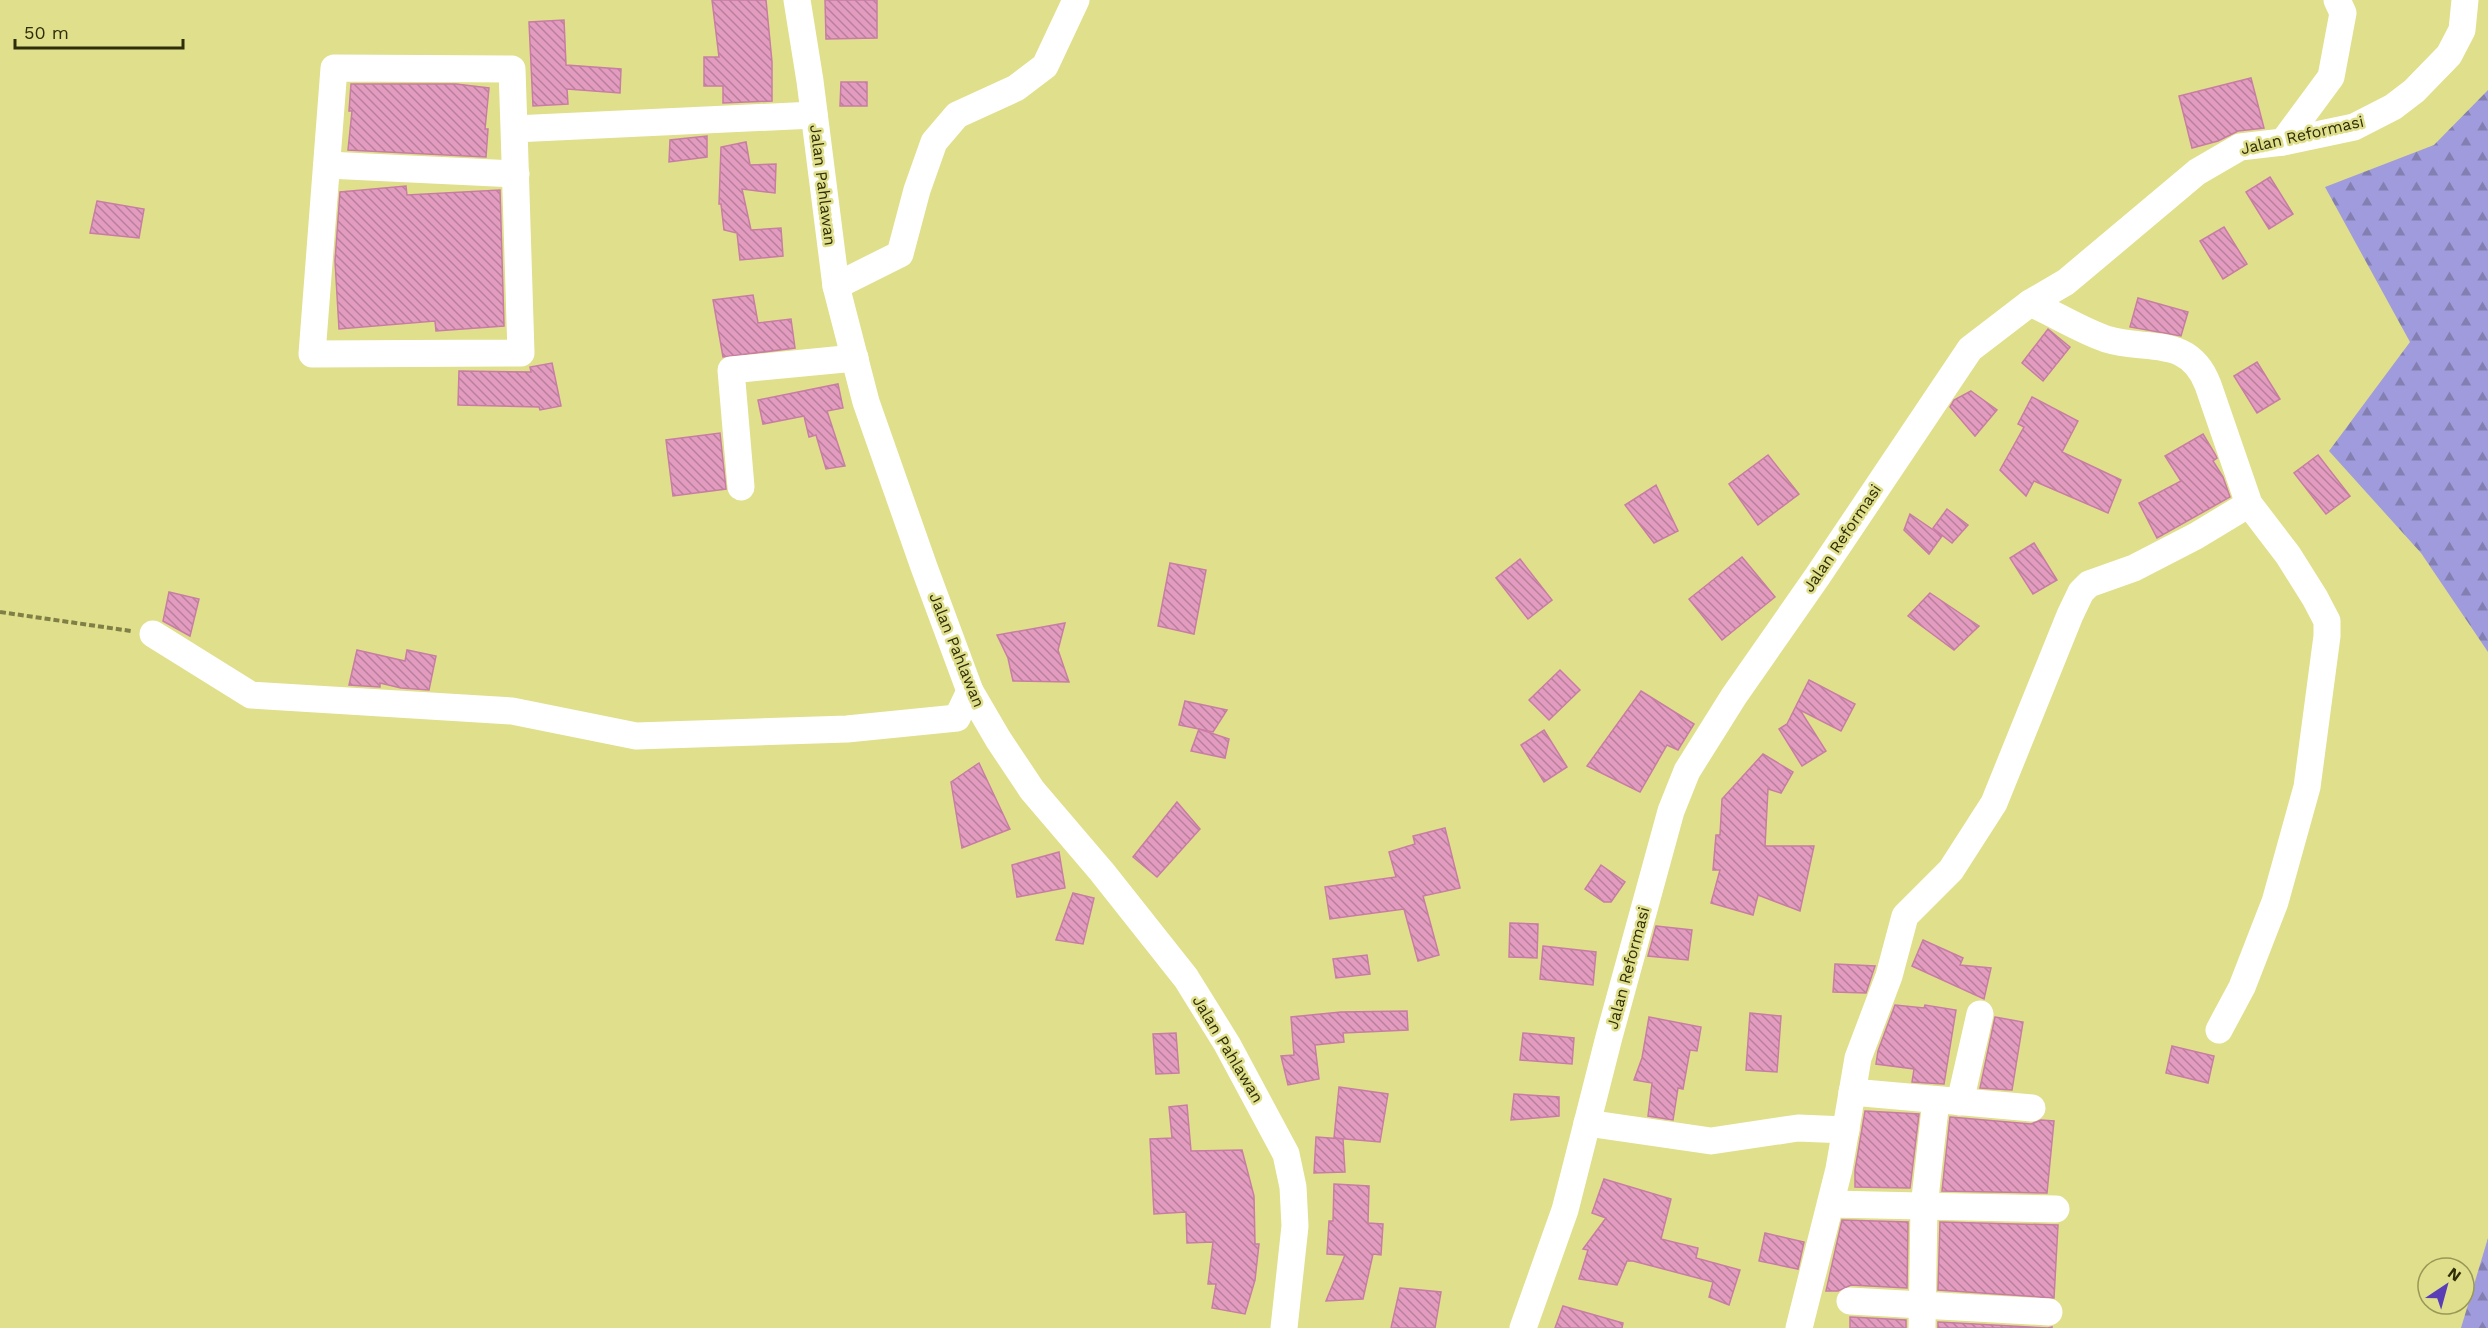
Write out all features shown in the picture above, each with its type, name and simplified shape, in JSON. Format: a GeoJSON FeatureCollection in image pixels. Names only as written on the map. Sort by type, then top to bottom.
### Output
{"type":"FeatureCollection","features":[{"type":"Feature","properties":{"kind":"street","name":"Jalan Pahlawan"},"geometry":{"type":"LineString","coordinates":[[797,0],[836,286],[866,402],[970,691],[1032,790],[1102,872],[1185,978],[1227,1044],[1267,1115],[1286,1154],[1293,1188],[1295,1226],[1284,1328]]}},
{"type":"Feature","properties":{"kind":"street"},"geometry":{"type":"LineString","coordinates":[[836,286],[900,254],[908,232],[917,190],[934,142],[957,115],[1016,88],[1045,66],[1068,22],[1076,0]]}},
{"type":"Feature","properties":{"kind":"street"},"geometry":{"type":"LineString","coordinates":[[2283,142],[2331,77],[2343,13],[2337,0]]}},
{"type":"Feature","properties":{"kind":"street","name":"Jalan Reformasi"},"geometry":{"type":"LineString","coordinates":[[1523,1328],[1565,1210],[1671,811],[1687,771],[1734,696],[1970,349],[2030,303],[2066,282],[2197,172],[2240,147],[2283,142],[2354,127],[2377,117],[2400,102],[2449,55],[2462,30],[2465,0]]}},
{"type":"Feature","properties":{"kind":"street"},"geometry":{"type":"LineString","coordinates":[[334,68],[512,69],[514,129],[521,353],[312,354],[334,68]]}},
{"type":"Feature","properties":{"kind":"street"},"geometry":{"type":"LineString","coordinates":[[514,129],[814,115]]}},
{"type":"Feature","properties":{"kind":"street"},"geometry":{"type":"LineString","coordinates":[[327,165],[516,174]]}},
{"type":"Feature","properties":{"kind":"street"},"geometry":{"type":"LineString","coordinates":[[2030,303],[2106,339],[2170,348],[2182,352],[2196,362],[2208,385],[2249,504],[2288,555],[2327,621],[2307,787],[2275,902],[2242,987],[2219,1030]]}},
{"type":"Feature","properties":{"kind":"street"},"geometry":{"type":"LineString","coordinates":[[741,487],[731,370],[855,358]]}},
{"type":"Feature","properties":{"kind":"street"},"geometry":{"type":"LineString","coordinates":[[1799,1328],[1831,1204],[1857,1058],[1889,976],[1905,916],[1951,870],[1994,803],[2081,592],[2089,584],[2134,568],[2196,536],[2249,504]]}},
{"type":"Feature","properties":{"kind":"street"},"geometry":{"type":"LineString","coordinates":[[153,634],[251,695],[512,711],[636,736],[847,729],[957,718],[970,691]]}},
{"type":"Feature","properties":{"kind":"street"},"geometry":{"type":"LineString","coordinates":[[1922,1317],[1924,1207],[1948,1101],[1980,1014]]}},
{"type":"Feature","properties":{"kind":"street"},"geometry":{"type":"LineString","coordinates":[[1852,1092],[2032,1108]]}},
{"type":"Feature","properties":{"kind":"street"},"geometry":{"type":"LineString","coordinates":[[1587,1124],[1711,1141],[1798,1128],[1846,1130]]}},
{"type":"Feature","properties":{"kind":"street"},"geometry":{"type":"LineString","coordinates":[[1831,1204],[2056,1209]]}},
{"type":"Feature","properties":{"kind":"street"},"geometry":{"type":"LineString","coordinates":[[1851,1302],[1922,1317],[2049,1312]]}},
{"type":"Feature","properties":{"kind":"path"},"geometry":{"type":"LineString","coordinates":[[0,612],[153,634]]}},
{"type":"Feature","properties":{"kind":"green space"},"geometry":{"type":"Polygon","coordinates":[[[2488,90],[2488,652],[2421,553],[2329,451],[2410,342],[2325,187],[2434,145],[2488,90]]]}},
{"type":"Feature","properties":{"kind":"green space"},"geometry":{"type":"Polygon","coordinates":[[[2488,1238],[2488,1328],[2461,1328],[2465,1316],[2476,1316],[2476,1278],[2488,1238]]]}},
{"type":"Feature","properties":{"kind":"building"},"geometry":{"type":"Polygon","coordinates":[[[712,0],[766,0],[772,62],[772,101],[723,103],[723,86],[704,86],[704,57],[719,57],[712,0]]]}},
{"type":"Feature","properties":{"kind":"building"},"geometry":{"type":"Polygon","coordinates":[[[825,0],[877,0],[877,38],[826,39],[825,0]]]}},
{"type":"Feature","properties":{"kind":"building"},"geometry":{"type":"Polygon","coordinates":[[[564,20],[566,65],[621,69],[620,93],[567,89],[568,104],[533,106],[529,22],[564,20]]]}},
{"type":"Feature","properties":{"kind":"building"},"geometry":{"type":"Polygon","coordinates":[[[2251,78],[2264,128],[2238,131],[2218,141],[2192,148],[2179,96],[2251,78]]]}},
{"type":"Feature","properties":{"kind":"building"},"geometry":{"type":"Polygon","coordinates":[[[841,82],[867,82],[867,106],[840,106],[841,82]]]}},
{"type":"Feature","properties":{"kind":"building"},"geometry":{"type":"Polygon","coordinates":[[[351,84],[456,84],[489,88],[485,129],[488,129],[486,157],[348,150],[352,111],[349,111],[351,84]]]}},
{"type":"Feature","properties":{"kind":"building"},"geometry":{"type":"Polygon","coordinates":[[[707,136],[707,157],[669,162],[670,140],[707,136]]]}},
{"type":"Feature","properties":{"kind":"building"},"geometry":{"type":"Polygon","coordinates":[[[746,142],[750,165],[776,164],[775,193],[742,189],[751,230],[781,228],[783,256],[740,260],[737,233],[724,230],[721,204],[719,204],[721,147],[746,142]]]}},
{"type":"Feature","properties":{"kind":"building"},"geometry":{"type":"Polygon","coordinates":[[[2270,177],[2293,214],[2269,229],[2246,192],[2270,177]]]}},
{"type":"Feature","properties":{"kind":"building"},"geometry":{"type":"Polygon","coordinates":[[[406,186],[407,195],[500,190],[504,326],[436,331],[435,321],[339,329],[335,261],[340,192],[406,186]]]}},
{"type":"Feature","properties":{"kind":"building"},"geometry":{"type":"Polygon","coordinates":[[[97,201],[144,209],[139,238],[90,233],[97,201]]]}},
{"type":"Feature","properties":{"kind":"building"},"geometry":{"type":"Polygon","coordinates":[[[2224,227],[2247,264],[2223,279],[2200,241],[2224,227]]]}},
{"type":"Feature","properties":{"kind":"building"},"geometry":{"type":"Polygon","coordinates":[[[753,295],[758,323],[791,319],[795,348],[723,357],[713,300],[753,295]]]}},
{"type":"Feature","properties":{"kind":"building"},"geometry":{"type":"Polygon","coordinates":[[[2138,298],[2188,312],[2181,336],[2130,327],[2138,298]]]}},
{"type":"Feature","properties":{"kind":"building"},"geometry":{"type":"Polygon","coordinates":[[[2048,329],[2070,347],[2043,381],[2022,363],[2048,329]]]}},
{"type":"Feature","properties":{"kind":"building"},"geometry":{"type":"Polygon","coordinates":[[[2257,362],[2280,399],[2257,413],[2234,376],[2257,362]]]}},
{"type":"Feature","properties":{"kind":"building"},"geometry":{"type":"Polygon","coordinates":[[[552,363],[561,406],[540,410],[539,407],[458,405],[459,371],[531,372],[530,367],[552,363]]]}},
{"type":"Feature","properties":{"kind":"building"},"geometry":{"type":"Polygon","coordinates":[[[838,384],[843,408],[827,411],[845,466],[826,469],[816,435],[809,437],[804,416],[763,424],[758,400],[838,384]]]}},
{"type":"Feature","properties":{"kind":"building"},"geometry":{"type":"Polygon","coordinates":[[[1971,391],[1997,410],[1975,436],[1950,407],[1954,400],[1971,391]]]}},
{"type":"Feature","properties":{"kind":"building"},"geometry":{"type":"Polygon","coordinates":[[[2032,397],[2078,421],[2062,452],[2121,480],[2108,513],[2034,481],[2026,496],[2000,470],[2024,427],[2018,424],[2032,397]]]}},
{"type":"Feature","properties":{"kind":"building"},"geometry":{"type":"Polygon","coordinates":[[[720,433],[726,489],[673,496],[666,440],[720,433]]]}},
{"type":"Feature","properties":{"kind":"building"},"geometry":{"type":"Polygon","coordinates":[[[2203,434],[2217,458],[2213,461],[2223,477],[2230,497],[2157,538],[2139,503],[2181,481],[2165,456],[2203,434]]]}},
{"type":"Feature","properties":{"kind":"building"},"geometry":{"type":"Polygon","coordinates":[[[1768,455],[1799,494],[1758,525],[1729,484],[1768,455]]]}},
{"type":"Feature","properties":{"kind":"building"},"geometry":{"type":"Polygon","coordinates":[[[2318,455],[2350,496],[2326,514],[2294,473],[2318,455]]]}},
{"type":"Feature","properties":{"kind":"building"},"geometry":{"type":"Polygon","coordinates":[[[1656,485],[1678,531],[1654,543],[1625,505],[1656,485]]]}},
{"type":"Feature","properties":{"kind":"building"},"geometry":{"type":"Polygon","coordinates":[[[1947,509],[1968,525],[1952,543],[1933,528],[1947,509]]]}},
{"type":"Feature","properties":{"kind":"building"},"geometry":{"type":"Polygon","coordinates":[[[1910,514],[1942,536],[1929,554],[1904,530],[1910,514]]]}},
{"type":"Feature","properties":{"kind":"building"},"geometry":{"type":"Polygon","coordinates":[[[2034,543],[2057,580],[2033,594],[2010,558],[2034,543]]]}},
{"type":"Feature","properties":{"kind":"building"},"geometry":{"type":"Polygon","coordinates":[[[1742,557],[1775,597],[1722,640],[1689,599],[1742,557]]]}},
{"type":"Feature","properties":{"kind":"building"},"geometry":{"type":"Polygon","coordinates":[[[1520,559],[1552,600],[1528,619],[1496,578],[1520,559]]]}},
{"type":"Feature","properties":{"kind":"building"},"geometry":{"type":"Polygon","coordinates":[[[1170,563],[1206,570],[1194,634],[1158,626],[1170,563]]]}},
{"type":"Feature","properties":{"kind":"building"},"geometry":{"type":"Polygon","coordinates":[[[169,592],[199,599],[190,636],[163,621],[169,592]]]}},
{"type":"Feature","properties":{"kind":"building"},"geometry":{"type":"Polygon","coordinates":[[[1930,593],[1979,626],[1954,650],[1908,616],[1930,593]]]}},
{"type":"Feature","properties":{"kind":"building"},"geometry":{"type":"Polygon","coordinates":[[[1065,623],[1058,650],[1069,682],[1013,681],[1008,658],[997,635],[1065,623]]]}},
{"type":"Feature","properties":{"kind":"building"},"geometry":{"type":"Polygon","coordinates":[[[357,650],[405,661],[407,650],[436,656],[429,690],[401,688],[380,683],[380,687],[349,685],[357,650]]]}},
{"type":"Feature","properties":{"kind":"building"},"geometry":{"type":"Polygon","coordinates":[[[1560,670],[1580,690],[1549,720],[1529,700],[1560,670]]]}},
{"type":"Feature","properties":{"kind":"building"},"geometry":{"type":"Polygon","coordinates":[[[1809,680],[1855,704],[1841,731],[1800,710],[1826,751],[1802,766],[1779,729],[1787,724],[1809,680]]]}},
{"type":"Feature","properties":{"kind":"building"},"geometry":{"type":"Polygon","coordinates":[[[1641,691],[1694,724],[1678,750],[1667,745],[1640,792],[1587,766],[1641,691]]]}},
{"type":"Feature","properties":{"kind":"building"},"geometry":{"type":"Polygon","coordinates":[[[1185,701],[1227,710],[1213,732],[1179,725],[1185,701]]]}},
{"type":"Feature","properties":{"kind":"building"},"geometry":{"type":"Polygon","coordinates":[[[1199,729],[1229,739],[1225,758],[1191,751],[1199,729]]]}},
{"type":"Feature","properties":{"kind":"building"},"geometry":{"type":"Polygon","coordinates":[[[1544,730],[1567,767],[1544,782],[1521,745],[1544,730]]]}},
{"type":"Feature","properties":{"kind":"building"},"geometry":{"type":"Polygon","coordinates":[[[1763,754],[1793,772],[1781,793],[1768,789],[1765,846],[1814,846],[1800,911],[1758,895],[1753,915],[1711,903],[1720,870],[1713,870],[1716,835],[1720,835],[1722,799],[1763,754]]]}},
{"type":"Feature","properties":{"kind":"building"},"geometry":{"type":"Polygon","coordinates":[[[979,763],[1010,829],[962,848],[951,782],[979,763]]]}},
{"type":"Feature","properties":{"kind":"building"},"geometry":{"type":"Polygon","coordinates":[[[1177,802],[1200,829],[1157,877],[1133,857],[1177,802]]]}},
{"type":"Feature","properties":{"kind":"building"},"geometry":{"type":"Polygon","coordinates":[[[1445,828],[1460,888],[1423,896],[1439,955],[1418,961],[1404,909],[1330,919],[1325,887],[1396,877],[1389,852],[1415,844],[1413,836],[1445,828]]]}},
{"type":"Feature","properties":{"kind":"building"},"geometry":{"type":"Polygon","coordinates":[[[1059,852],[1065,888],[1017,897],[1012,865],[1059,852]]]}},
{"type":"Feature","properties":{"kind":"building"},"geometry":{"type":"Polygon","coordinates":[[[1601,865],[1625,882],[1611,902],[1604,902],[1585,889],[1601,865]]]}},
{"type":"Feature","properties":{"kind":"building"},"geometry":{"type":"Polygon","coordinates":[[[1073,893],[1094,898],[1083,944],[1056,940],[1073,893]]]}},
{"type":"Feature","properties":{"kind":"building"},"geometry":{"type":"Polygon","coordinates":[[[1510,923],[1538,924],[1537,958],[1509,957],[1510,923]]]}},
{"type":"Feature","properties":{"kind":"building"},"geometry":{"type":"Polygon","coordinates":[[[1656,926],[1692,930],[1688,960],[1648,956],[1656,926]]]}},
{"type":"Feature","properties":{"kind":"building"},"geometry":{"type":"Polygon","coordinates":[[[1923,940],[1963,958],[1960,965],[1991,968],[1984,999],[1912,966],[1923,940]]]}},
{"type":"Feature","properties":{"kind":"building"},"geometry":{"type":"Polygon","coordinates":[[[1543,946],[1596,952],[1593,985],[1540,979],[1543,946]]]}},
{"type":"Feature","properties":{"kind":"building"},"geometry":{"type":"Polygon","coordinates":[[[1367,955],[1370,974],[1336,978],[1333,959],[1367,955]]]}},
{"type":"Feature","properties":{"kind":"building"},"geometry":{"type":"Polygon","coordinates":[[[1835,964],[1875,966],[1866,993],[1833,992],[1835,964]]]}},
{"type":"Feature","properties":{"kind":"building"},"geometry":{"type":"Polygon","coordinates":[[[1895,1005],[1924,1008],[1925,1005],[1956,1010],[1944,1084],[1912,1082],[1914,1069],[1876,1064],[1878,1051],[1895,1005]]]}},
{"type":"Feature","properties":{"kind":"building"},"geometry":{"type":"Polygon","coordinates":[[[1407,1011],[1408,1030],[1343,1033],[1344,1042],[1315,1045],[1319,1079],[1288,1085],[1281,1056],[1294,1055],[1291,1017],[1341,1012],[1407,1011]]]}},
{"type":"Feature","properties":{"kind":"building"},"geometry":{"type":"Polygon","coordinates":[[[1750,1013],[1781,1016],[1777,1072],[1746,1070],[1750,1013]]]}},
{"type":"Feature","properties":{"kind":"building"},"geometry":{"type":"Polygon","coordinates":[[[1649,1017],[1701,1027],[1697,1051],[1690,1050],[1683,1089],[1678,1088],[1673,1120],[1648,1116],[1652,1083],[1634,1080],[1642,1058],[1649,1017]]]}},
{"type":"Feature","properties":{"kind":"building"},"geometry":{"type":"Polygon","coordinates":[[[1995,1017],[2023,1022],[2012,1090],[1980,1088],[1995,1017]]]}},
{"type":"Feature","properties":{"kind":"building"},"geometry":{"type":"Polygon","coordinates":[[[1176,1033],[1179,1073],[1156,1074],[1153,1034],[1176,1033]]]}},
{"type":"Feature","properties":{"kind":"building"},"geometry":{"type":"Polygon","coordinates":[[[1523,1033],[1574,1038],[1572,1064],[1520,1060],[1523,1033]]]}},
{"type":"Feature","properties":{"kind":"building"},"geometry":{"type":"Polygon","coordinates":[[[2172,1046],[2214,1056],[2208,1083],[2166,1073],[2172,1046]]]}},
{"type":"Feature","properties":{"kind":"building"},"geometry":{"type":"Polygon","coordinates":[[[1339,1087],[1388,1094],[1380,1142],[1334,1138],[1339,1087]]]}},
{"type":"Feature","properties":{"kind":"building"},"geometry":{"type":"Polygon","coordinates":[[[1514,1094],[1559,1097],[1559,1116],[1511,1120],[1514,1094]]]}},
{"type":"Feature","properties":{"kind":"building"},"geometry":{"type":"Polygon","coordinates":[[[1187,1105],[1191,1151],[1242,1150],[1254,1196],[1255,1244],[1259,1244],[1255,1280],[1245,1314],[1212,1308],[1216,1284],[1208,1284],[1213,1242],[1187,1243],[1186,1212],[1154,1214],[1150,1139],[1172,1138],[1169,1107],[1187,1105]]]}},
{"type":"Feature","properties":{"kind":"building"},"geometry":{"type":"Polygon","coordinates":[[[1865,1111],[1919,1114],[1910,1188],[1855,1187],[1855,1170],[1865,1111]]]}},
{"type":"Feature","properties":{"kind":"building"},"geometry":{"type":"Polygon","coordinates":[[[1950,1117],[2031,1124],[2041,1120],[2054,1121],[2047,1193],[1942,1191],[1950,1117]]]}},
{"type":"Feature","properties":{"kind":"building"},"geometry":{"type":"Polygon","coordinates":[[[1316,1137],[1343,1139],[1345,1172],[1314,1173],[1316,1137]]]}},
{"type":"Feature","properties":{"kind":"building"},"geometry":{"type":"Polygon","coordinates":[[[1604,1179],[1671,1199],[1661,1239],[1698,1248],[1696,1258],[1740,1270],[1729,1305],[1709,1297],[1713,1282],[1633,1261],[1627,1261],[1617,1285],[1579,1279],[1588,1250],[1583,1249],[1606,1218],[1592,1213],[1604,1179]]]}},
{"type":"Feature","properties":{"kind":"building"},"geometry":{"type":"Polygon","coordinates":[[[1334,1184],[1369,1186],[1368,1223],[1383,1224],[1381,1255],[1373,1254],[1363,1299],[1326,1301],[1345,1255],[1327,1254],[1329,1221],[1333,1221],[1334,1184]]]}},
{"type":"Feature","properties":{"kind":"building"},"geometry":{"type":"Polygon","coordinates":[[[1842,1220],[1908,1222],[1907,1288],[1851,1285],[1838,1291],[1826,1291],[1842,1220]]]}},
{"type":"Feature","properties":{"kind":"building"},"geometry":{"type":"Polygon","coordinates":[[[1940,1222],[2058,1225],[2054,1298],[1938,1290],[1940,1222]]]}},
{"type":"Feature","properties":{"kind":"building"},"geometry":{"type":"Polygon","coordinates":[[[1765,1233],[1804,1242],[1798,1269],[1759,1261],[1765,1233]]]}},
{"type":"Feature","properties":{"kind":"building"},"geometry":{"type":"Polygon","coordinates":[[[1400,1288],[1441,1292],[1435,1328],[1391,1328],[1400,1288]]]}},
{"type":"Feature","properties":{"kind":"building"},"geometry":{"type":"Polygon","coordinates":[[[1563,1306],[1623,1323],[1622,1328],[1555,1328],[1563,1306]]]}},
{"type":"Feature","properties":{"kind":"building"},"geometry":{"type":"Polygon","coordinates":[[[1850,1317],[1906,1320],[1906,1328],[1850,1328],[1850,1317]]]}},
{"type":"Feature","properties":{"kind":"building"},"geometry":{"type":"Polygon","coordinates":[[[1938,1322],[2048,1328],[1938,1328],[1938,1322]]]}}]}
